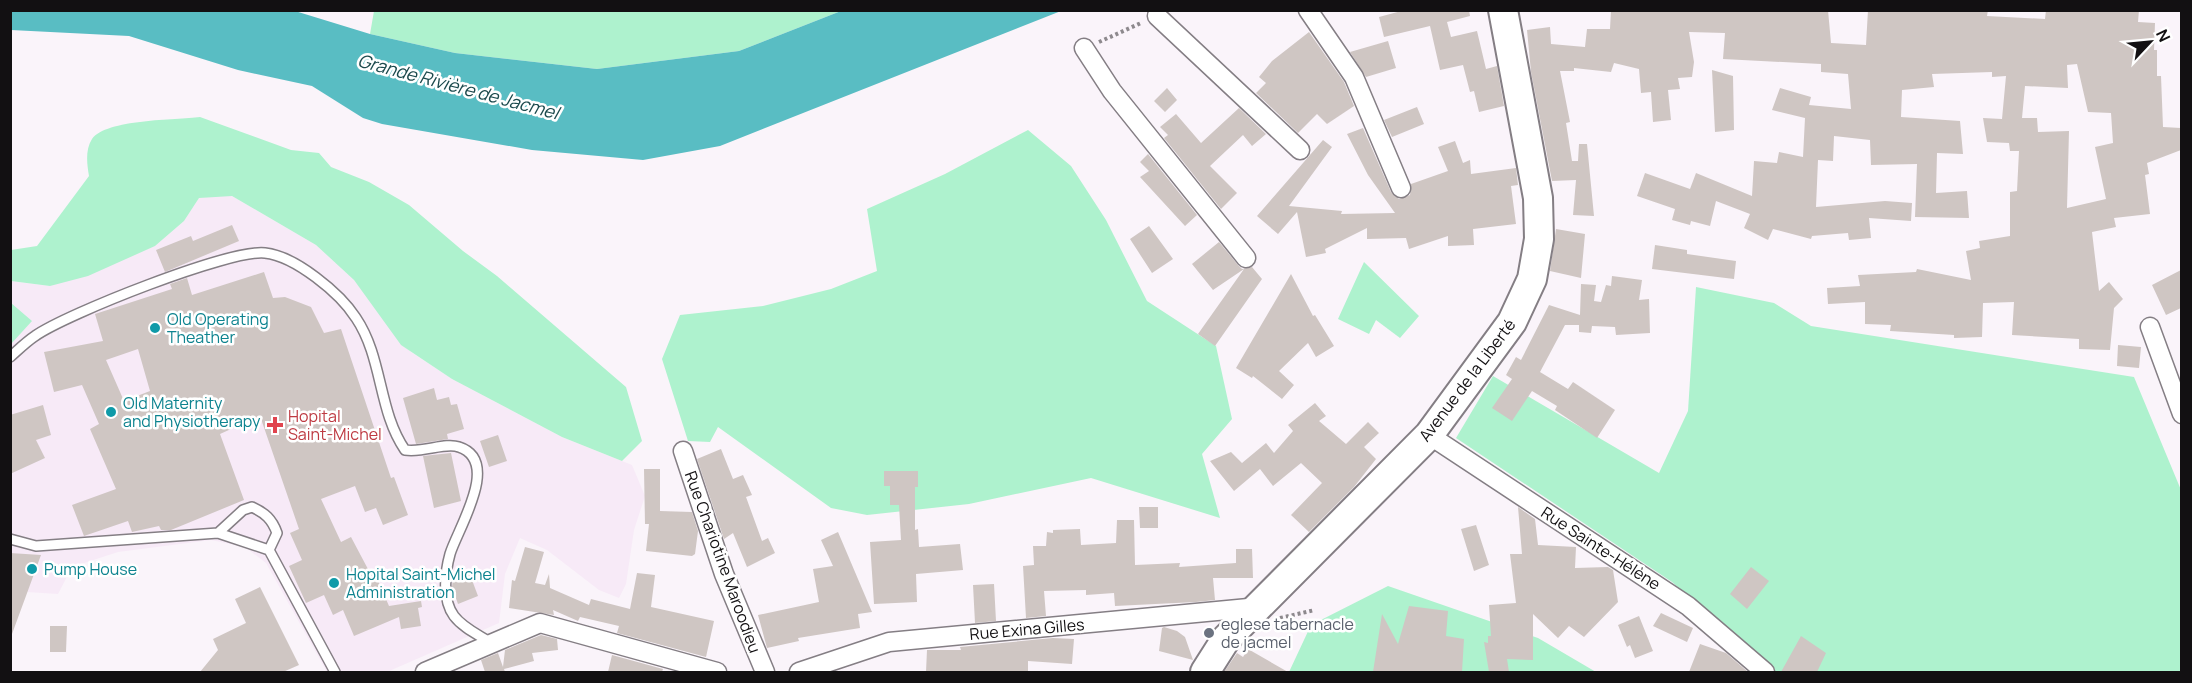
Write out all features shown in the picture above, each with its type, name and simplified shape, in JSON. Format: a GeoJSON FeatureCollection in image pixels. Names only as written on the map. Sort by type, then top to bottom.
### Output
{"type":"FeatureCollection","features":[{"type":"Feature","properties":{"kind":"main road","name":"Avenue de la Liberté"},"geometry":{"type":"LineString","coordinates":[[1205,672],[1226,639],[1429,435],[1512,322],[1532,279],[1539,240],[1538,198],[1503,10]]}},
{"type":"Feature","properties":{"kind":"street"},"geometry":{"type":"LineString","coordinates":[[1308,10],[1354,77],[1401,188]]}},
{"type":"Feature","properties":{"kind":"street"},"geometry":{"type":"LineString","coordinates":[[1156,16],[1300,150]]}},
{"type":"Feature","properties":{"kind":"street"},"geometry":{"type":"LineString","coordinates":[[1084,48],[1112,91],[1246,258]]}},
{"type":"Feature","properties":{"kind":"street"},"geometry":{"type":"LineString","coordinates":[[2150,327],[2155,347],[2181,414]]}},
{"type":"Feature","properties":{"kind":"street","name":"Rue Sainte-Hélène"},"geometry":{"type":"LineString","coordinates":[[1429,435],[1688,606],[1765,672]]}},
{"type":"Feature","properties":{"kind":"street","name":"Rue Chariotine Maroodieu"},"geometry":{"type":"LineString","coordinates":[[683,451],[724,574],[765,672]]}},
{"type":"Feature","properties":{"kind":"street","name":"Rue Exina Gilles"},"geometry":{"type":"LineString","coordinates":[[799,672],[889,642],[1259,607]]}},
{"type":"Feature","properties":{"kind":"street"},"geometry":{"type":"LineString","coordinates":[[427,672],[540,622],[709,672]]}},
{"type":"Feature","properties":{"kind":"lane"},"geometry":{"type":"LineString","coordinates":[[10,357],[36,335],[149,285],[230,258],[264,253],[290,261],[321,283],[356,318],[376,365],[395,435],[405,450],[421,452],[441,446],[459,447],[472,457],[478,470],[477,483],[468,515],[450,552],[444,580],[453,615],[464,626],[491,643]]}},
{"type":"Feature","properties":{"kind":"lane"},"geometry":{"type":"LineString","coordinates":[[218,533],[243,510],[252,507],[266,514],[274,524],[277,533],[269,550]]}},
{"type":"Feature","properties":{"kind":"lane"},"geometry":{"type":"LineString","coordinates":[[10,539],[36,546],[218,533],[269,550],[335,672]]}},
{"type":"Feature","properties":{"kind":"path"},"geometry":{"type":"LineString","coordinates":[[1084,48],[1156,16]]}},
{"type":"Feature","properties":{"kind":"shaded area","name":"Hopital Saint-Michel"},"geometry":{"type":"Polygon","coordinates":[[[232,196],[316,245],[354,280],[411,352],[452,379],[562,437],[632,465],[645,496],[634,530],[626,584],[619,598],[599,590],[547,550],[520,538],[505,574],[499,623],[387,672],[327,672],[266,563],[245,547],[211,540],[118,552],[72,567],[58,594],[11,591],[10,281],[50,286],[155,246],[184,221],[199,198],[232,196]]]}},
{"type":"Feature","properties":{"kind":"green space"},"geometry":{"type":"Polygon","coordinates":[[[374,11],[841,11],[739,51],[597,69],[455,53],[370,34],[374,11]]]}},
{"type":"Feature","properties":{"kind":"green space"},"geometry":{"type":"Polygon","coordinates":[[[200,117],[291,150],[319,153],[331,167],[369,182],[409,205],[463,251],[497,276],[626,387],[642,441],[622,461],[562,437],[452,379],[401,345],[354,280],[316,245],[232,196],[199,198],[184,221],[155,246],[88,276],[50,286],[11,281],[11,250],[37,246],[89,176],[87,152],[92,139],[100,132],[126,124],[200,117]]]}},
{"type":"Feature","properties":{"kind":"green space"},"geometry":{"type":"Polygon","coordinates":[[[1028,130],[1071,166],[1106,220],[1147,301],[1216,346],[1232,419],[1202,454],[1220,518],[1091,478],[969,504],[867,515],[831,508],[718,427],[710,442],[688,441],[662,359],[680,315],[763,306],[831,289],[877,271],[867,209],[945,174],[1028,130]]]}},
{"type":"Feature","properties":{"kind":"green space"},"geometry":{"type":"Polygon","coordinates":[[[1364,262],[1419,316],[1400,338],[1376,320],[1369,334],[1338,319],[1364,262]]]}},
{"type":"Feature","properties":{"kind":"green space"},"geometry":{"type":"Polygon","coordinates":[[[1696,287],[1774,303],[1811,326],[2134,377],[2181,490],[2181,672],[1774,672],[1672,582],[1456,438],[1493,376],[1659,473],[1688,411],[1696,287]]]}},
{"type":"Feature","properties":{"kind":"green space"},"geometry":{"type":"Polygon","coordinates":[[[10,304],[32,321],[11,344],[10,304]]]}},
{"type":"Feature","properties":{"kind":"green space"},"geometry":{"type":"Polygon","coordinates":[[[1388,586],[1538,638],[1596,672],[1289,672],[1311,625],[1388,586]]]}},
{"type":"Feature","properties":{"kind":"water","name":"Grande Rivière de Jacmel"},"geometry":{"type":"Polygon","coordinates":[[[10,11],[295,11],[370,34],[455,53],[597,69],[739,51],[841,11],[1061,11],[720,146],[643,160],[532,150],[382,124],[363,118],[312,86],[238,70],[129,36],[11,30],[10,11]]]}},
{"type":"Feature","properties":{"kind":"building"},"geometry":{"type":"Polygon","coordinates":[[[1405,10],[1469,10],[1470,16],[1447,22],[1451,37],[1477,31],[1486,69],[1497,66],[1504,106],[1479,112],[1474,91],[1470,92],[1463,65],[1440,70],[1430,26],[1384,37],[1379,17],[1405,10]]]}},
{"type":"Feature","properties":{"kind":"building"},"geometry":{"type":"Polygon","coordinates":[[[1611,10],[1828,10],[1831,43],[1866,45],[1868,10],[1988,10],[1987,16],[2045,19],[2046,10],[2139,10],[2138,22],[2155,23],[2154,50],[2157,50],[2157,76],[2161,76],[2163,127],[2181,128],[2181,150],[2147,163],[2149,174],[2145,175],[2150,214],[2114,218],[2116,227],[2092,232],[2099,291],[2109,282],[2123,299],[2114,308],[2110,350],[2079,349],[2079,339],[2012,335],[2014,302],[1983,303],[1982,337],[1954,338],[1954,335],[1890,331],[1891,325],[1865,324],[1865,302],[1828,304],[1827,288],[1860,286],[1858,275],[1916,272],[1917,269],[1971,280],[1966,251],[1980,248],[1979,241],[2010,236],[2010,192],[2017,191],[2019,151],[2010,151],[2009,143],[1987,142],[1983,118],[2002,119],[2006,76],[1992,77],[1992,72],[1932,74],[1934,87],[1902,90],[1901,117],[1960,121],[1963,154],[1937,153],[1936,193],[1967,191],[1969,218],[1915,217],[1917,164],[1871,165],[1870,140],[1834,136],[1833,161],[1818,160],[1816,207],[1885,201],[1912,203],[1911,221],[1869,218],[1871,238],[1849,240],[1848,233],[1812,236],[1811,239],[1773,229],[1768,240],[1744,228],[1750,214],[1716,201],[1710,226],[1691,221],[1690,225],[1672,220],[1675,209],[1637,196],[1645,173],[1690,189],[1696,173],[1752,196],[1754,161],[1777,163],[1779,152],[1803,157],[1805,118],[1772,110],[1780,88],[1811,97],[1809,105],[1851,109],[1848,74],[1821,72],[1821,64],[1723,59],[1725,33],[1689,32],[1694,62],[1692,77],[1678,78],[1680,89],[1668,90],[1671,120],[1653,122],[1651,92],[1641,93],[1639,69],[1614,63],[1611,72],[1574,68],[1574,71],[1560,71],[1570,122],[1566,123],[1572,161],[1578,161],[1579,144],[1587,144],[1594,216],[1573,215],[1576,180],[1552,181],[1531,72],[1527,30],[1550,27],[1551,44],[1585,47],[1587,29],[1610,29],[1611,10]],[[2077,64],[2067,65],[2068,88],[2025,86],[2022,118],[2037,118],[2038,132],[2069,131],[2067,208],[2106,199],[2095,147],[2113,143],[2111,113],[2088,112],[2077,64]]]}},
{"type":"Feature","properties":{"kind":"building"},"geometry":{"type":"Polygon","coordinates":[[[1309,32],[1344,82],[1354,106],[1327,124],[1317,114],[1298,133],[1256,93],[1266,83],[1259,77],[1272,61],[1309,32]]]}},
{"type":"Feature","properties":{"kind":"building"},"geometry":{"type":"Polygon","coordinates":[[[1388,41],[1396,68],[1366,77],[1350,52],[1388,41]]]}},
{"type":"Feature","properties":{"kind":"building"},"geometry":{"type":"Polygon","coordinates":[[[1712,70],[1733,76],[1734,130],[1715,132],[1712,70]]]}},
{"type":"Feature","properties":{"kind":"building"},"geometry":{"type":"Polygon","coordinates":[[[1167,88],[1177,100],[1165,112],[1154,101],[1167,88]]]}},
{"type":"Feature","properties":{"kind":"building"},"geometry":{"type":"Polygon","coordinates":[[[1417,107],[1424,124],[1392,137],[1384,120],[1417,107]]]}},
{"type":"Feature","properties":{"kind":"building"},"geometry":{"type":"Polygon","coordinates":[[[1239,108],[1266,134],[1252,146],[1243,135],[1210,166],[1237,193],[1221,209],[1164,138],[1168,135],[1160,127],[1176,114],[1201,143],[1239,108]]]}},
{"type":"Feature","properties":{"kind":"building"},"geometry":{"type":"Polygon","coordinates":[[[1363,128],[1391,192],[1399,199],[1410,195],[1411,184],[1448,171],[1438,147],[1455,141],[1463,163],[1470,160],[1471,174],[1516,168],[1518,185],[1511,186],[1516,224],[1473,229],[1474,245],[1448,246],[1448,236],[1409,249],[1406,238],[1367,239],[1367,228],[1325,249],[1326,253],[1306,257],[1297,212],[1278,234],[1257,216],[1323,140],[1332,147],[1289,206],[1342,211],[1341,214],[1395,213],[1368,175],[1347,134],[1363,128]]]}},
{"type":"Feature","properties":{"kind":"building"},"geometry":{"type":"Polygon","coordinates":[[[1148,154],[1197,215],[1185,226],[1140,177],[1149,171],[1140,162],[1148,154]]]}},
{"type":"Feature","properties":{"kind":"building"},"geometry":{"type":"Polygon","coordinates":[[[232,225],[239,241],[165,272],[156,250],[191,236],[193,241],[232,225]]]}},
{"type":"Feature","properties":{"kind":"building"},"geometry":{"type":"Polygon","coordinates":[[[1149,226],[1173,259],[1152,273],[1130,239],[1149,226]]]}},
{"type":"Feature","properties":{"kind":"building"},"geometry":{"type":"Polygon","coordinates":[[[1556,229],[1585,234],[1581,278],[1550,271],[1556,229]]]}},
{"type":"Feature","properties":{"kind":"building"},"geometry":{"type":"Polygon","coordinates":[[[1219,242],[1242,269],[1252,267],[1262,279],[1215,346],[1198,334],[1244,269],[1213,290],[1192,264],[1219,242]]]}},
{"type":"Feature","properties":{"kind":"building"},"geometry":{"type":"Polygon","coordinates":[[[1655,245],[1687,250],[1687,254],[1736,261],[1734,279],[1652,269],[1655,245]]]}},
{"type":"Feature","properties":{"kind":"building"},"geometry":{"type":"Polygon","coordinates":[[[2181,270],[2181,308],[2166,315],[2152,285],[2181,270]]]}},
{"type":"Feature","properties":{"kind":"building"},"geometry":{"type":"Polygon","coordinates":[[[264,272],[273,298],[285,297],[311,307],[324,333],[341,329],[391,478],[394,477],[408,515],[383,525],[376,508],[365,512],[355,486],[321,499],[341,542],[351,537],[369,571],[373,569],[389,606],[421,601],[422,607],[418,608],[421,626],[401,629],[399,617],[354,636],[343,610],[333,615],[324,595],[306,603],[289,566],[302,560],[290,533],[299,529],[260,416],[220,434],[244,500],[171,530],[161,530],[159,526],[132,532],[128,521],[84,536],[72,505],[116,489],[90,429],[99,424],[82,385],[54,392],[44,352],[103,341],[95,314],[172,289],[170,284],[187,278],[192,295],[264,272]],[[138,349],[106,360],[124,401],[150,391],[138,349]]]}},
{"type":"Feature","properties":{"kind":"building"},"geometry":{"type":"Polygon","coordinates":[[[1291,274],[1313,316],[1315,315],[1334,346],[1316,357],[1308,343],[1279,371],[1294,385],[1282,399],[1253,376],[1252,378],[1236,368],[1291,274]]]}},
{"type":"Feature","properties":{"kind":"building"},"geometry":{"type":"Polygon","coordinates":[[[1612,276],[1642,280],[1639,300],[1649,299],[1650,333],[1616,335],[1615,327],[1592,326],[1591,333],[1579,332],[1579,325],[1565,325],[1540,372],[1568,389],[1573,382],[1615,410],[1597,438],[1555,410],[1557,406],[1532,391],[1512,421],[1492,408],[1512,379],[1506,375],[1516,357],[1521,360],[1549,305],[1580,315],[1581,284],[1596,285],[1594,301],[1601,302],[1606,285],[1611,286],[1612,276]]]}},
{"type":"Feature","properties":{"kind":"building"},"geometry":{"type":"Polygon","coordinates":[[[2118,345],[2141,347],[2139,368],[2117,366],[2118,345]]]}},
{"type":"Feature","properties":{"kind":"building"},"geometry":{"type":"Polygon","coordinates":[[[434,388],[437,400],[449,397],[451,405],[457,404],[464,429],[447,434],[448,439],[416,444],[403,398],[434,388]]]}},
{"type":"Feature","properties":{"kind":"building"},"geometry":{"type":"Polygon","coordinates":[[[1315,403],[1326,416],[1319,421],[1346,444],[1368,422],[1379,433],[1364,447],[1376,459],[1354,487],[1309,532],[1291,515],[1322,483],[1301,463],[1273,486],[1260,469],[1234,491],[1210,461],[1231,452],[1242,463],[1266,443],[1274,453],[1293,431],[1288,425],[1315,403]]]}},
{"type":"Feature","properties":{"kind":"building"},"geometry":{"type":"Polygon","coordinates":[[[43,405],[51,435],[36,440],[45,458],[10,474],[10,415],[43,405]]]}},
{"type":"Feature","properties":{"kind":"building"},"geometry":{"type":"Polygon","coordinates":[[[498,435],[507,461],[489,467],[480,441],[498,435]]]}},
{"type":"Feature","properties":{"kind":"building"},"geometry":{"type":"Polygon","coordinates":[[[721,449],[733,479],[743,475],[752,495],[746,497],[762,541],[768,538],[775,553],[747,567],[733,533],[724,539],[697,459],[721,449]]]}},
{"type":"Feature","properties":{"kind":"building"},"geometry":{"type":"Polygon","coordinates":[[[451,453],[461,501],[434,508],[423,456],[451,453]]]}},
{"type":"Feature","properties":{"kind":"building"},"geometry":{"type":"Polygon","coordinates":[[[644,469],[660,469],[660,511],[692,512],[698,531],[695,554],[692,556],[646,551],[649,524],[645,524],[644,469]]]}},
{"type":"Feature","properties":{"kind":"building"},"geometry":{"type":"Polygon","coordinates":[[[884,471],[918,471],[918,487],[915,487],[915,530],[918,529],[919,547],[960,544],[963,570],[916,574],[917,602],[874,604],[870,542],[901,540],[899,505],[890,505],[890,486],[884,486],[884,471]]]}},
{"type":"Feature","properties":{"kind":"building"},"geometry":{"type":"Polygon","coordinates":[[[1139,507],[1158,507],[1158,528],[1140,528],[1139,507]]]}},
{"type":"Feature","properties":{"kind":"building"},"geometry":{"type":"Polygon","coordinates":[[[1518,507],[1535,519],[1538,545],[1576,547],[1575,568],[1608,567],[1613,570],[1618,602],[1584,637],[1569,626],[1558,638],[1533,614],[1533,660],[1507,659],[1509,672],[1489,672],[1484,642],[1488,643],[1488,636],[1491,636],[1489,605],[1516,603],[1510,554],[1522,554],[1518,507]]]}},
{"type":"Feature","properties":{"kind":"building"},"geometry":{"type":"Polygon","coordinates":[[[1117,520],[1134,520],[1135,565],[1180,563],[1179,567],[1236,563],[1236,549],[1252,549],[1253,578],[1213,578],[1215,600],[1196,602],[1115,606],[1114,593],[1086,595],[1086,590],[1044,591],[1046,616],[1026,618],[1023,566],[1034,565],[1033,546],[1046,546],[1047,532],[1080,529],[1081,545],[1116,543],[1117,520]]]}},
{"type":"Feature","properties":{"kind":"building"},"geometry":{"type":"Polygon","coordinates":[[[1476,525],[1489,565],[1474,571],[1461,529],[1476,525]]]}},
{"type":"Feature","properties":{"kind":"building"},"geometry":{"type":"Polygon","coordinates":[[[838,532],[872,612],[858,614],[860,628],[798,638],[799,641],[767,648],[758,615],[819,602],[813,569],[833,566],[821,540],[838,532]]]}},
{"type":"Feature","properties":{"kind":"building"},"geometry":{"type":"Polygon","coordinates":[[[525,547],[544,552],[535,583],[545,585],[549,574],[550,588],[589,605],[591,599],[630,609],[637,573],[655,575],[651,607],[714,621],[706,657],[617,633],[619,626],[580,617],[578,621],[553,610],[554,615],[509,608],[512,580],[515,581],[525,547]]]}},
{"type":"Feature","properties":{"kind":"building"},"geometry":{"type":"Polygon","coordinates":[[[10,553],[41,555],[12,634],[10,633],[10,553]]]}},
{"type":"Feature","properties":{"kind":"building"},"geometry":{"type":"Polygon","coordinates":[[[1751,567],[1769,581],[1747,609],[1730,594],[1751,567]]]}},
{"type":"Feature","properties":{"kind":"building"},"geometry":{"type":"Polygon","coordinates":[[[469,572],[478,596],[458,604],[452,587],[453,578],[469,572]]]}},
{"type":"Feature","properties":{"kind":"building"},"geometry":{"type":"Polygon","coordinates":[[[994,584],[996,621],[975,623],[973,585],[994,584]]]}},
{"type":"Feature","properties":{"kind":"building"},"geometry":{"type":"Polygon","coordinates":[[[260,587],[299,665],[283,672],[200,672],[218,650],[213,639],[246,623],[235,599],[260,587]]]}},
{"type":"Feature","properties":{"kind":"building"},"geometry":{"type":"Polygon","coordinates":[[[1409,606],[1448,611],[1446,636],[1464,639],[1462,672],[1373,672],[1382,614],[1398,644],[1409,606]]]}},
{"type":"Feature","properties":{"kind":"building"},"geometry":{"type":"Polygon","coordinates":[[[1661,613],[1693,628],[1687,642],[1653,626],[1661,613]]]}},
{"type":"Feature","properties":{"kind":"building"},"geometry":{"type":"Polygon","coordinates":[[[1639,616],[1653,651],[1635,658],[1630,645],[1627,647],[1618,625],[1639,616]]]}},
{"type":"Feature","properties":{"kind":"building"},"geometry":{"type":"Polygon","coordinates":[[[50,626],[67,626],[66,652],[50,652],[50,626]]]}},
{"type":"Feature","properties":{"kind":"building"},"geometry":{"type":"Polygon","coordinates":[[[1164,627],[1177,631],[1185,637],[1193,660],[1159,651],[1164,627]]]}},
{"type":"Feature","properties":{"kind":"building"},"geometry":{"type":"Polygon","coordinates":[[[541,635],[557,639],[558,650],[532,653],[534,661],[504,669],[505,672],[485,672],[481,660],[498,653],[503,667],[505,650],[541,635]]]}},
{"type":"Feature","properties":{"kind":"building"},"geometry":{"type":"Polygon","coordinates":[[[1801,636],[1826,653],[1817,672],[1781,672],[1801,636]]]}},
{"type":"Feature","properties":{"kind":"building"},"geometry":{"type":"Polygon","coordinates":[[[1053,638],[1074,639],[1072,664],[1028,661],[1028,672],[926,672],[927,650],[961,650],[960,647],[1053,638]]]}},
{"type":"Feature","properties":{"kind":"building"},"geometry":{"type":"Polygon","coordinates":[[[1700,644],[1726,653],[1748,672],[1689,672],[1700,644]]]}},
{"type":"Feature","properties":{"kind":"building"},"geometry":{"type":"Polygon","coordinates":[[[1248,649],[1288,672],[1224,672],[1237,653],[1243,657],[1248,649]]]}},
{"type":"Feature","properties":{"kind":"building"},"geometry":{"type":"Polygon","coordinates":[[[612,655],[663,669],[662,672],[608,672],[612,655]]]}},
{"type":"Feature","properties":{"kind":"place","name":"Old Operating Theather"},"geometry":{"type":"Point","coordinates":[155,328]}},
{"type":"Feature","properties":{"kind":"place","name":"Old Maternity and Physiotherapy"},"geometry":{"type":"Point","coordinates":[111,412]}},
{"type":"Feature","properties":{"kind":"place","name":"Hopital Saint-Michel"},"geometry":{"type":"Point","coordinates":[275,425]}},
{"type":"Feature","properties":{"kind":"place","name":"Pump House"},"geometry":{"type":"Point","coordinates":[32,569]}},
{"type":"Feature","properties":{"kind":"place","name":"Hopital Saint-Michel Administration"},"geometry":{"type":"Point","coordinates":[334,583]}},
{"type":"Feature","properties":{"kind":"place","name":"eglese tabernacle de jacmel"},"geometry":{"type":"Point","coordinates":[1209,633]}}]}
